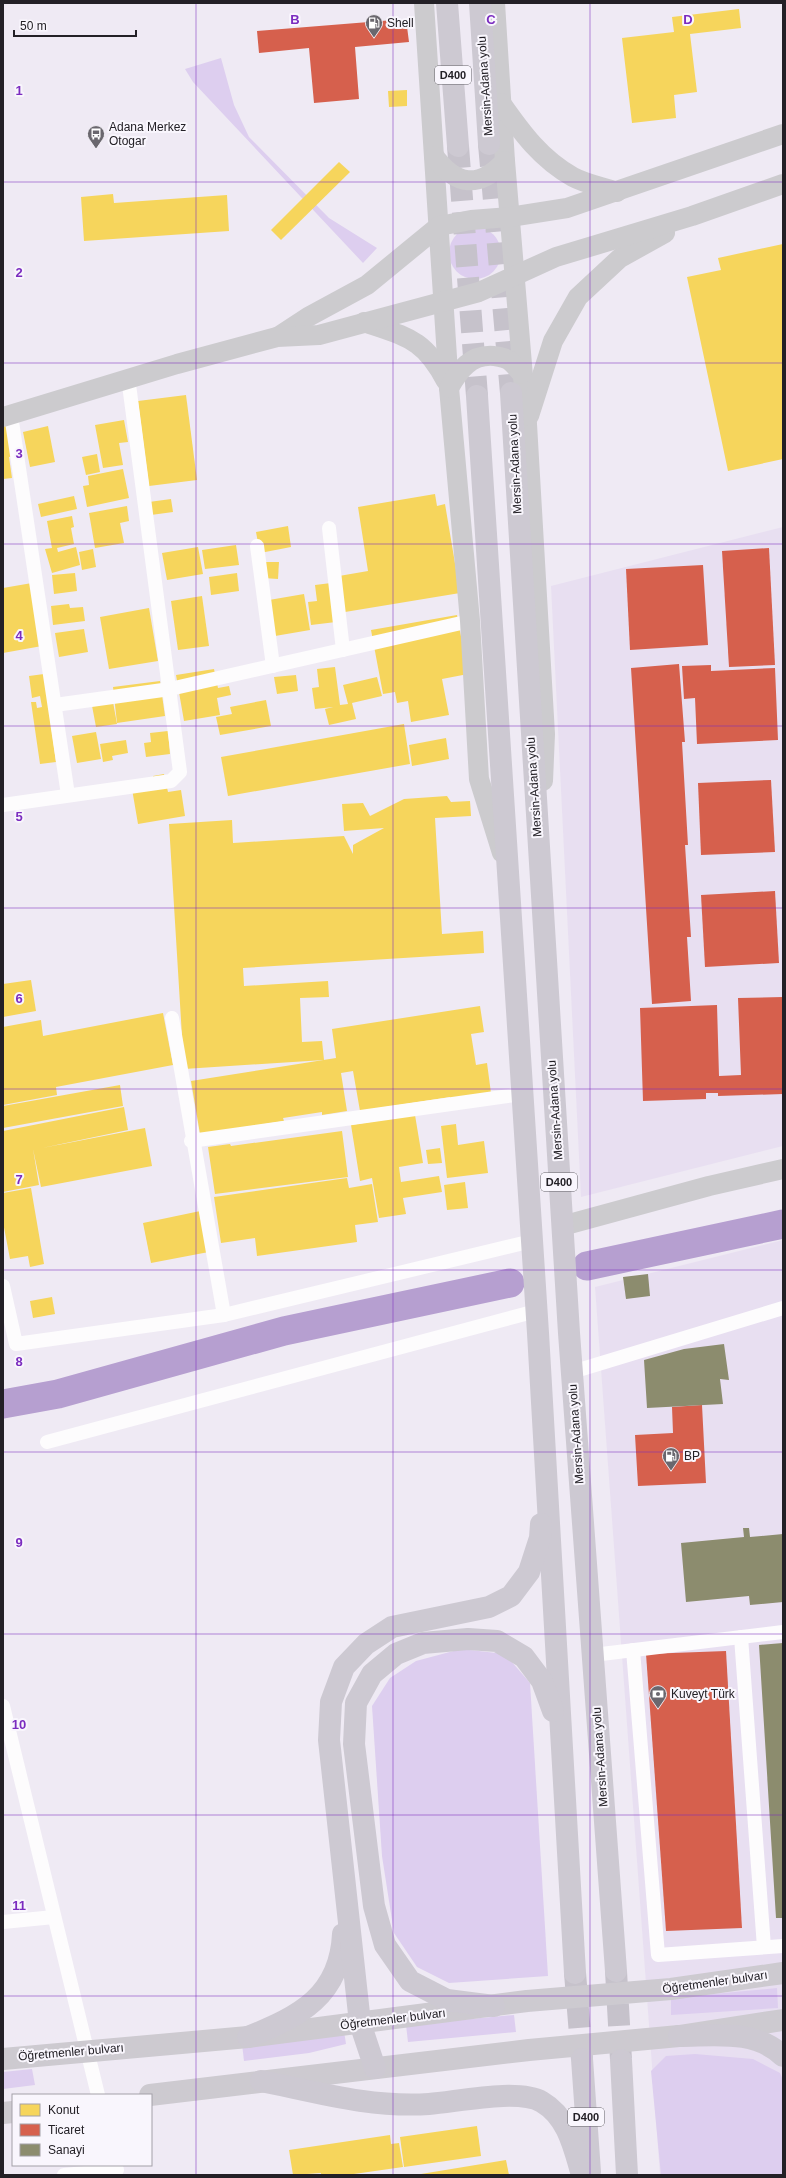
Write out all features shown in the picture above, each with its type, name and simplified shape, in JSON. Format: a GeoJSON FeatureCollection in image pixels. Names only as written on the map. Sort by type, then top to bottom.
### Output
{"type":"FeatureCollection","features":[{"type":"Feature","properties":{"kind":"highway","name":"D400"},"geometry":{"type":"LineString","coordinates":[[447,3],[458,146]]}},
{"type":"Feature","properties":{"kind":"highway","name":"Mersin-Adana yolu"},"geometry":{"type":"LineString","coordinates":[[480,3],[489,144]]}},
{"type":"Feature","properties":{"kind":"highway","name":"Mersin-Adana yolu"},"geometry":{"type":"LineString","coordinates":[[511,393],[562,1226],[616,1971]]}},
{"type":"Feature","properties":{"kind":"highway","name":"D400"},"geometry":{"type":"LineString","coordinates":[[477,396],[538,1333],[575,1973],[553,1711],[542,1681],[524,1657],[496,1641],[468,1639],[423,1643],[396,1654],[372,1674],[356,1703],[354,1744],[374,1906],[385,1945],[410,1981],[447,2000],[494,2006]]}},
{"type":"Feature","properties":{"kind":"highway"},"geometry":{"type":"LineString","coordinates":[[375,2068],[360,2023],[329,1740],[330,1702],[344,1667],[366,1644],[392,1627],[489,1607],[511,1596],[529,1572],[540,1538],[542,1480],[538,1333]]}},
{"type":"Feature","properties":{"kind":"highway"},"geometry":{"type":"LineString","coordinates":[[248,2037],[278,2025],[302,2010],[325,1991],[342,1953],[345,1889]]}},
{"type":"Feature","properties":{"kind":"highway"},"geometry":{"type":"LineString","coordinates":[[679,2036],[744,2036],[774,2048],[783,2056]]}},
{"type":"Feature","properties":{"kind":"highway","name":"D400"},"geometry":{"type":"LineString","coordinates":[[582,2059],[591,2175]]}},
{"type":"Feature","properties":{"kind":"highway"},"geometry":{"type":"LineString","coordinates":[[621,2060],[627,2172]]}},
{"type":"Feature","properties":{"kind":"highway"},"geometry":{"type":"LineString","coordinates":[[261,2081],[331,2096],[381,2104],[427,2104],[509,2096],[534,2098],[548,2106],[563,2123],[571,2140],[582,2175]]}},
{"type":"Feature","properties":{"kind":"main road"},"geometry":{"type":"LineString","coordinates":[[424,3],[449,388],[470,621],[479,779],[508,871]]}},
{"type":"Feature","properties":{"kind":"main road"},"geometry":{"type":"LineString","coordinates":[[495,3],[505,162],[527,424],[545,734],[540,869]]}},
{"type":"Feature","properties":{"kind":"main road"},"geometry":{"type":"LineString","coordinates":[[501,103],[526,139],[547,160],[574,178],[617,192]]}},
{"type":"Feature","properties":{"kind":"main road"},"geometry":{"type":"LineString","coordinates":[[277,337],[308,317],[367,285],[439,226],[471,220],[510,217],[567,208],[783,134]]}},
{"type":"Feature","properties":{"kind":"main road"},"geometry":{"type":"LineString","coordinates":[[434,156],[443,169],[454,177],[468,180],[481,180],[493,174],[505,162]]}},
{"type":"Feature","properties":{"kind":"main road"},"geometry":{"type":"LineString","coordinates":[[7,416],[128,377],[277,337],[320,335],[479,292],[556,257],[692,216],[783,184]]}},
{"type":"Feature","properties":{"kind":"main road"},"geometry":{"type":"LineString","coordinates":[[527,424],[554,341],[578,297],[620,258],[692,216]]}},
{"type":"Feature","properties":{"kind":"main road"},"geometry":{"type":"LineString","coordinates":[[364,322],[409,338],[417,343],[435,360],[449,388]]}},
{"type":"Feature","properties":{"kind":"main road"},"geometry":{"type":"LineString","coordinates":[[449,388],[456,374],[475,358],[487,356],[500,357],[511,362],[522,374]]}},
{"type":"Feature","properties":{"kind":"main road"},"geometry":{"type":"LineString","coordinates":[[562,1226],[709,1186],[783,1169]]}},
{"type":"Feature","properties":{"kind":"main road","name":"Öğretmenler bulvarı"},"geometry":{"type":"LineString","coordinates":[[3,2058],[248,2037],[527,2001],[671,1989],[783,1973]]}},
{"type":"Feature","properties":{"kind":"main road"},"geometry":{"type":"LineString","coordinates":[[152,2095],[529,2050],[679,2036],[783,2020]]}},
{"type":"Feature","properties":{"kind":"street"},"geometry":{"type":"LineString","coordinates":[[3,805],[171,781],[180,772],[128,377]]}},
{"type":"Feature","properties":{"kind":"street"},"geometry":{"type":"LineString","coordinates":[[7,416],[55,705],[68,796]]}},
{"type":"Feature","properties":{"kind":"street"},"geometry":{"type":"LineString","coordinates":[[329,528],[343,650]]}},
{"type":"Feature","properties":{"kind":"street"},"geometry":{"type":"LineString","coordinates":[[257,546],[273,666]]}},
{"type":"Feature","properties":{"kind":"street"},"geometry":{"type":"LineString","coordinates":[[55,705],[170,689],[470,621]]}},
{"type":"Feature","properties":{"kind":"street"},"geometry":{"type":"LineString","coordinates":[[172,1018],[192,1141],[224,1315]]}},
{"type":"Feature","properties":{"kind":"street"},"geometry":{"type":"LineString","coordinates":[[192,1141],[522,1094]]}},
{"type":"Feature","properties":{"kind":"street"},"geometry":{"type":"LineString","coordinates":[[3,1286],[16,1344],[224,1315],[532,1241]]}},
{"type":"Feature","properties":{"kind":"street"},"geometry":{"type":"LineString","coordinates":[[572,1372],[783,1308]]}},
{"type":"Feature","properties":{"kind":"street"},"geometry":{"type":"LineString","coordinates":[[47,1442],[536,1311]]}},
{"type":"Feature","properties":{"kind":"street"},"geometry":{"type":"LineString","coordinates":[[593,1655],[783,1632]]}},
{"type":"Feature","properties":{"kind":"street"},"geometry":{"type":"LineString","coordinates":[[741,1637],[764,1947]]}},
{"type":"Feature","properties":{"kind":"street"},"geometry":{"type":"LineString","coordinates":[[633,1650],[658,1955],[783,1946]]}},
{"type":"Feature","properties":{"kind":"street"},"geometry":{"type":"LineString","coordinates":[[3,1706],[98,2094]]}},
{"type":"Feature","properties":{"kind":"street"},"geometry":{"type":"LineString","coordinates":[[3,1922],[54,1917]]}},
{"type":"Feature","properties":{"kind":"street"},"geometry":{"type":"LineString","coordinates":[[64,2175],[117,2170]]}},
{"type":"Feature","properties":{"kind":"shaded area"},"geometry":{"type":"Polygon","coordinates":[[[221,58],[234,105],[249,137],[329,218],[377,248],[363,263],[193,82],[185,69],[221,58]]]}},
{"type":"Feature","properties":{"kind":"shaded area"},"geometry":{"type":"Polygon","coordinates":[[[470,227],[480,227],[489,231],[497,239],[501,248],[501,258],[497,267],[489,275],[480,279],[470,279],[461,275],[453,267],[449,258],[449,248],[453,239],[461,231],[470,227]]]}},
{"type":"Feature","properties":{"kind":"shaded area"},"geometry":{"type":"Polygon","coordinates":[[[783,527],[783,1146],[581,1197],[551,586],[783,527]]]}},
{"type":"Feature","properties":{"kind":"shaded area"},"geometry":{"type":"Polygon","coordinates":[[[783,1240],[783,2175],[660,2175],[595,1287],[783,1240]]]}},
{"type":"Feature","properties":{"kind":"shaded area"},"geometry":{"type":"Polygon","coordinates":[[[461,1649],[505,1654],[530,1683],[548,1976],[449,1983],[417,1967],[394,1933],[382,1856],[372,1706],[390,1678],[416,1661],[461,1649]]]}},
{"type":"Feature","properties":{"kind":"shaded area"},"geometry":{"type":"Polygon","coordinates":[[[777,1988],[778,2008],[671,2015],[671,1998],[777,1988]]]}},
{"type":"Feature","properties":{"kind":"shaded area"},"geometry":{"type":"Polygon","coordinates":[[[514,2015],[516,2032],[408,2042],[406,2025],[514,2015]]]}},
{"type":"Feature","properties":{"kind":"shaded area"},"geometry":{"type":"Polygon","coordinates":[[[344,2031],[346,2044],[309,2053],[244,2061],[242,2044],[344,2031]]]}},
{"type":"Feature","properties":{"kind":"shaded area"},"geometry":{"type":"Polygon","coordinates":[[[695,2054],[753,2059],[780,2073],[783,2080],[783,2175],[661,2175],[651,2071],[666,2056],[695,2054]]]}},
{"type":"Feature","properties":{"kind":"shaded area"},"geometry":{"type":"Polygon","coordinates":[[[32,2069],[35,2085],[3,2089],[3,2072],[32,2069]]]}},
{"type":"Feature","properties":{"kind":"building: Konut"},"geometry":{"type":"Polygon","coordinates":[[[739,9],[741,28],[690,34],[697,92],[674,95],[676,118],[632,123],[622,38],[674,32],[672,17],[739,9]]]}},
{"type":"Feature","properties":{"kind":"building: Konut"},"geometry":{"type":"Polygon","coordinates":[[[407,90],[407,106],[389,107],[388,91],[407,90]]]}},
{"type":"Feature","properties":{"kind":"building: Konut"},"geometry":{"type":"Polygon","coordinates":[[[339,162],[350,172],[281,240],[271,230],[339,162]]]}},
{"type":"Feature","properties":{"kind":"building: Konut"},"geometry":{"type":"Polygon","coordinates":[[[113,194],[114,203],[227,195],[229,231],[84,241],[81,197],[113,194]]]}},
{"type":"Feature","properties":{"kind":"building: Konut"},"geometry":{"type":"Polygon","coordinates":[[[783,244],[783,459],[728,471],[687,277],[721,270],[718,258],[783,244]]]}},
{"type":"Feature","properties":{"kind":"building: Konut"},"geometry":{"type":"Polygon","coordinates":[[[186,395],[197,480],[149,486],[138,401],[186,395]]]}},
{"type":"Feature","properties":{"kind":"building: Konut"},"geometry":{"type":"Polygon","coordinates":[[[124,420],[128,442],[119,443],[123,465],[103,468],[95,425],[124,420]]]}},
{"type":"Feature","properties":{"kind":"building: Konut"},"geometry":{"type":"Polygon","coordinates":[[[11,422],[16,456],[9,457],[12,478],[3,479],[3,423],[11,422]]]}},
{"type":"Feature","properties":{"kind":"building: Konut"},"geometry":{"type":"Polygon","coordinates":[[[48,426],[55,462],[30,467],[23,432],[48,426]]]}},
{"type":"Feature","properties":{"kind":"building: Konut"},"geometry":{"type":"Polygon","coordinates":[[[97,454],[100,472],[86,475],[82,457],[97,454]]]}},
{"type":"Feature","properties":{"kind":"building: Konut"},"geometry":{"type":"Polygon","coordinates":[[[123,469],[129,498],[87,507],[83,486],[89,485],[88,476],[123,469]]]}},
{"type":"Feature","properties":{"kind":"building: Konut"},"geometry":{"type":"Polygon","coordinates":[[[435,494],[437,506],[445,504],[460,593],[345,612],[339,576],[368,571],[358,507],[435,494]]]}},
{"type":"Feature","properties":{"kind":"building: Konut"},"geometry":{"type":"Polygon","coordinates":[[[74,496],[77,509],[41,517],[38,504],[74,496]]]}},
{"type":"Feature","properties":{"kind":"building: Konut"},"geometry":{"type":"Polygon","coordinates":[[[171,499],[173,512],[151,515],[149,502],[171,499]]]}},
{"type":"Feature","properties":{"kind":"building: Konut"},"geometry":{"type":"Polygon","coordinates":[[[127,506],[129,521],[120,523],[124,543],[95,548],[89,513],[127,506]]]}},
{"type":"Feature","properties":{"kind":"building: Konut"},"geometry":{"type":"Polygon","coordinates":[[[72,516],[74,527],[71,528],[74,544],[57,548],[58,552],[76,547],[80,565],[52,573],[45,549],[52,548],[47,521],[72,516]]]}},
{"type":"Feature","properties":{"kind":"building: Konut"},"geometry":{"type":"Polygon","coordinates":[[[288,526],[291,547],[260,553],[256,532],[288,526]]]}},
{"type":"Feature","properties":{"kind":"building: Konut"},"geometry":{"type":"Polygon","coordinates":[[[236,545],[239,565],[205,569],[202,550],[236,545]]]}},
{"type":"Feature","properties":{"kind":"building: Konut"},"geometry":{"type":"Polygon","coordinates":[[[198,547],[203,574],[167,580],[162,553],[198,547]]]}},
{"type":"Feature","properties":{"kind":"building: Konut"},"geometry":{"type":"Polygon","coordinates":[[[93,549],[96,567],[82,570],[79,552],[93,549]]]}},
{"type":"Feature","properties":{"kind":"building: Konut"},"geometry":{"type":"Polygon","coordinates":[[[264,562],[279,562],[278,579],[263,578],[264,562]]]}},
{"type":"Feature","properties":{"kind":"building: Konut"},"geometry":{"type":"Polygon","coordinates":[[[75,573],[77,591],[54,594],[52,575],[75,573]]]}},
{"type":"Feature","properties":{"kind":"building: Konut"},"geometry":{"type":"Polygon","coordinates":[[[237,573],[239,591],[211,595],[209,577],[237,573]]]}},
{"type":"Feature","properties":{"kind":"building: Konut"},"geometry":{"type":"Polygon","coordinates":[[[32,583],[42,646],[3,653],[3,588],[32,583]]]}},
{"type":"Feature","properties":{"kind":"building: Konut"},"geometry":{"type":"Polygon","coordinates":[[[331,583],[336,622],[311,625],[308,602],[317,601],[315,585],[331,583]]]}},
{"type":"Feature","properties":{"kind":"building: Konut"},"geometry":{"type":"Polygon","coordinates":[[[304,594],[310,630],[275,636],[269,600],[304,594]]]}},
{"type":"Feature","properties":{"kind":"building: Konut"},"geometry":{"type":"Polygon","coordinates":[[[202,596],[209,646],[178,650],[171,601],[202,596]]]}},
{"type":"Feature","properties":{"kind":"building: Konut"},"geometry":{"type":"Polygon","coordinates":[[[69,604],[70,608],[83,607],[85,621],[53,625],[51,606],[69,604]]]}},
{"type":"Feature","properties":{"kind":"building: Konut"},"geometry":{"type":"Polygon","coordinates":[[[149,608],[158,661],[109,669],[100,617],[149,608]]]}},
{"type":"Feature","properties":{"kind":"building: Konut"},"geometry":{"type":"Polygon","coordinates":[[[457,615],[468,674],[442,679],[449,715],[411,722],[408,701],[397,703],[395,692],[383,694],[371,630],[457,615]]]}},
{"type":"Feature","properties":{"kind":"building: Konut"},"geometry":{"type":"Polygon","coordinates":[[[84,629],[88,652],[59,657],[55,633],[84,629]]]}},
{"type":"Feature","properties":{"kind":"building: Konut"},"geometry":{"type":"Polygon","coordinates":[[[335,667],[340,705],[348,704],[343,685],[377,677],[382,696],[352,703],[356,719],[329,725],[325,709],[333,707],[315,709],[312,688],[319,687],[317,669],[335,667]]]}},
{"type":"Feature","properties":{"kind":"building: Konut"},"geometry":{"type":"Polygon","coordinates":[[[214,669],[218,688],[229,686],[231,695],[217,698],[220,715],[184,721],[176,675],[214,669]]]}},
{"type":"Feature","properties":{"kind":"building: Konut"},"geometry":{"type":"Polygon","coordinates":[[[44,674],[56,762],[40,764],[31,702],[36,702],[37,708],[42,707],[40,696],[32,698],[29,676],[44,674]]]}},
{"type":"Feature","properties":{"kind":"building: Konut"},"geometry":{"type":"Polygon","coordinates":[[[296,675],[298,691],[277,694],[274,677],[296,675]]]}},
{"type":"Feature","properties":{"kind":"building: Konut"},"geometry":{"type":"Polygon","coordinates":[[[160,681],[165,716],[117,723],[113,687],[160,681]]]}},
{"type":"Feature","properties":{"kind":"building: Konut"},"geometry":{"type":"Polygon","coordinates":[[[111,691],[117,724],[96,727],[90,695],[111,691]]]}},
{"type":"Feature","properties":{"kind":"building: Konut"},"geometry":{"type":"Polygon","coordinates":[[[266,700],[271,726],[220,735],[216,717],[232,714],[230,707],[266,700]]]}},
{"type":"Feature","properties":{"kind":"building: Konut"},"geometry":{"type":"Polygon","coordinates":[[[404,724],[410,764],[228,796],[221,757],[404,724]]]}},
{"type":"Feature","properties":{"kind":"building: Konut"},"geometry":{"type":"Polygon","coordinates":[[[168,731],[170,754],[146,757],[144,743],[151,742],[150,733],[168,731]]]}},
{"type":"Feature","properties":{"kind":"building: Konut"},"geometry":{"type":"Polygon","coordinates":[[[96,732],[101,759],[77,763],[72,736],[96,732]]]}},
{"type":"Feature","properties":{"kind":"building: Konut"},"geometry":{"type":"Polygon","coordinates":[[[446,738],[449,759],[412,766],[409,745],[446,738]]]}},
{"type":"Feature","properties":{"kind":"building: Konut"},"geometry":{"type":"Polygon","coordinates":[[[126,740],[128,753],[112,756],[113,760],[103,762],[100,744],[126,740]]]}},
{"type":"Feature","properties":{"kind":"building: Konut"},"geometry":{"type":"Polygon","coordinates":[[[164,774],[168,792],[181,790],[185,816],[138,824],[132,789],[154,785],[153,776],[164,774]]]}},
{"type":"Feature","properties":{"kind":"building: Konut"},"geometry":{"type":"Polygon","coordinates":[[[447,796],[451,802],[470,801],[471,816],[435,818],[442,934],[483,931],[484,953],[243,968],[244,986],[328,981],[329,997],[300,998],[302,1042],[322,1041],[324,1060],[184,1069],[169,824],[232,820],[233,843],[344,836],[353,854],[353,845],[384,828],[344,831],[342,804],[363,803],[370,816],[404,799],[447,796]]]}},
{"type":"Feature","properties":{"kind":"building: Konut"},"geometry":{"type":"Polygon","coordinates":[[[31,980],[36,1011],[3,1017],[3,984],[31,980]]]}},
{"type":"Feature","properties":{"kind":"building: Konut"},"geometry":{"type":"Polygon","coordinates":[[[480,1006],[484,1032],[471,1034],[476,1065],[487,1063],[491,1093],[450,1099],[450,1097],[360,1111],[353,1071],[341,1073],[347,1111],[322,1115],[322,1112],[283,1118],[284,1121],[200,1134],[191,1081],[336,1058],[332,1029],[480,1006]]]}},
{"type":"Feature","properties":{"kind":"building: Konut"},"geometry":{"type":"Polygon","coordinates":[[[163,1013],[173,1065],[56,1087],[57,1095],[3,1105],[3,1027],[41,1020],[43,1036],[163,1013]]]}},
{"type":"Feature","properties":{"kind":"building: Konut"},"geometry":{"type":"Polygon","coordinates":[[[120,1085],[123,1106],[3,1128],[3,1106],[120,1085]]]}},
{"type":"Feature","properties":{"kind":"building: Konut"},"geometry":{"type":"Polygon","coordinates":[[[124,1107],[128,1130],[42,1148],[145,1128],[152,1166],[41,1187],[33,1149],[39,1185],[3,1192],[3,1131],[124,1107]]]}},
{"type":"Feature","properties":{"kind":"building: Konut"},"geometry":{"type":"Polygon","coordinates":[[[415,1115],[423,1163],[399,1167],[401,1182],[439,1176],[442,1192],[403,1198],[406,1214],[379,1218],[372,1178],[360,1181],[351,1125],[415,1115]]]}},
{"type":"Feature","properties":{"kind":"building: Konut"},"geometry":{"type":"Polygon","coordinates":[[[456,1124],[458,1145],[484,1141],[488,1173],[447,1178],[441,1126],[456,1124]]]}},
{"type":"Feature","properties":{"kind":"building: Konut"},"geometry":{"type":"Polygon","coordinates":[[[342,1131],[348,1177],[215,1194],[208,1147],[230,1144],[231,1146],[342,1131]]]}},
{"type":"Feature","properties":{"kind":"building: Konut"},"geometry":{"type":"Polygon","coordinates":[[[440,1148],[442,1163],[428,1164],[426,1150],[440,1148]]]}},
{"type":"Feature","properties":{"kind":"building: Konut"},"geometry":{"type":"Polygon","coordinates":[[[347,1178],[349,1188],[372,1184],[378,1222],[355,1225],[357,1242],[257,1256],[255,1238],[221,1243],[214,1197],[347,1178]]]}},
{"type":"Feature","properties":{"kind":"building: Konut"},"geometry":{"type":"Polygon","coordinates":[[[465,1182],[468,1208],[447,1210],[444,1185],[465,1182]]]}},
{"type":"Feature","properties":{"kind":"building: Konut"},"geometry":{"type":"Polygon","coordinates":[[[31,1188],[44,1264],[30,1267],[28,1256],[10,1259],[3,1222],[3,1193],[31,1188]]]}},
{"type":"Feature","properties":{"kind":"building: Konut"},"geometry":{"type":"Polygon","coordinates":[[[205,1210],[214,1251],[151,1263],[143,1223],[205,1210]]]}},
{"type":"Feature","properties":{"kind":"building: Konut"},"geometry":{"type":"Polygon","coordinates":[[[52,1297],[55,1314],[33,1318],[30,1301],[52,1297]]]}},
{"type":"Feature","properties":{"kind":"building: Konut"},"geometry":{"type":"Polygon","coordinates":[[[477,2126],[481,2156],[404,2167],[400,2137],[477,2126]]]}},
{"type":"Feature","properties":{"kind":"building: Konut"},"geometry":{"type":"Polygon","coordinates":[[[390,2135],[391,2144],[399,2143],[403,2167],[347,2175],[321,2175],[321,2173],[293,2175],[289,2150],[390,2135]]]}},
{"type":"Feature","properties":{"kind":"building: Konut"},"geometry":{"type":"Polygon","coordinates":[[[506,2160],[509,2175],[421,2175],[421,2174],[506,2160]]]}},
{"type":"Feature","properties":{"kind":"building: Ticaret"},"geometry":{"type":"Polygon","coordinates":[[[406,19],[409,42],[355,47],[359,99],[314,103],[309,48],[259,53],[257,31],[406,19]]]}},
{"type":"Feature","properties":{"kind":"building: Ticaret"},"geometry":{"type":"Polygon","coordinates":[[[769,548],[775,665],[729,667],[722,551],[769,548]]]}},
{"type":"Feature","properties":{"kind":"building: Ticaret"},"geometry":{"type":"Polygon","coordinates":[[[703,565],[708,645],[630,650],[626,569],[703,565]]]}},
{"type":"Feature","properties":{"kind":"building: Ticaret"},"geometry":{"type":"Polygon","coordinates":[[[679,664],[685,742],[682,742],[688,845],[685,845],[691,937],[687,937],[691,1001],[652,1004],[631,668],[679,664]]]}},
{"type":"Feature","properties":{"kind":"building: Ticaret"},"geometry":{"type":"Polygon","coordinates":[[[711,665],[711,671],[775,668],[778,740],[697,744],[695,698],[684,699],[682,666],[711,665]]]}},
{"type":"Feature","properties":{"kind":"building: Ticaret"},"geometry":{"type":"Polygon","coordinates":[[[771,780],[775,852],[701,855],[698,783],[771,780]]]}},
{"type":"Feature","properties":{"kind":"building: Ticaret"},"geometry":{"type":"Polygon","coordinates":[[[775,891],[779,963],[705,967],[701,895],[775,891]]]}},
{"type":"Feature","properties":{"kind":"building: Ticaret"},"geometry":{"type":"Polygon","coordinates":[[[783,997],[783,1094],[718,1096],[718,1093],[706,1093],[706,1099],[643,1101],[640,1008],[717,1005],[719,1076],[741,1075],[738,998],[783,997]]]}},
{"type":"Feature","properties":{"kind":"building: Ticaret"},"geometry":{"type":"Polygon","coordinates":[[[702,1405],[706,1483],[638,1486],[635,1435],[673,1433],[672,1407],[702,1405]]]}},
{"type":"Feature","properties":{"kind":"building: Ticaret"},"geometry":{"type":"Polygon","coordinates":[[[726,1651],[742,1928],[666,1931],[646,1654],[726,1651]]]}},
{"type":"Feature","properties":{"kind":"building: Sanayi"},"geometry":{"type":"Polygon","coordinates":[[[648,1274],[650,1296],[626,1299],[623,1277],[648,1274]]]}},
{"type":"Feature","properties":{"kind":"building: Sanayi"},"geometry":{"type":"Polygon","coordinates":[[[724,1344],[729,1380],[720,1379],[723,1404],[647,1408],[644,1360],[684,1349],[724,1344]]]}},
{"type":"Feature","properties":{"kind":"building: Sanayi"},"geometry":{"type":"Polygon","coordinates":[[[743,1528],[749,1528],[750,1537],[783,1534],[783,1602],[750,1605],[749,1596],[686,1602],[681,1543],[744,1537],[743,1528]]]}},
{"type":"Feature","properties":{"kind":"building: Sanayi"},"geometry":{"type":"Polygon","coordinates":[[[783,1643],[783,1918],[776,1918],[759,1645],[783,1643]]]}},
{"type":"Feature","properties":{"kind":"waterway"},"geometry":{"type":"LineString","coordinates":[[587,1266],[783,1224]]}},
{"type":"Feature","properties":{"kind":"waterway"},"geometry":{"type":"LineString","coordinates":[[3,1404],[58,1394],[284,1331],[510,1283]]}},
{"type":"Feature","properties":{"kind":"tunnel"},"geometry":{"type":"LineString","coordinates":[[489,144],[511,393]]}},
{"type":"Feature","properties":{"kind":"tunnel"},"geometry":{"type":"LineString","coordinates":[[458,146],[477,396]]}},
{"type":"Feature","properties":{"kind":"tunnel"},"geometry":{"type":"LineString","coordinates":[[616,1971],[621,2060]]}},
{"type":"Feature","properties":{"kind":"tunnel"},"geometry":{"type":"LineString","coordinates":[[575,1973],[582,2059]]}},
{"type":"Feature","properties":{"kind":"place","name":"Shell"},"geometry":{"type":"Point","coordinates":[374,38]}},
{"type":"Feature","properties":{"kind":"place","name":"Adana Merkez Otogar"},"geometry":{"type":"Point","coordinates":[96,149]}},
{"type":"Feature","properties":{"kind":"place","name":"BP"},"geometry":{"type":"Point","coordinates":[671,1471]}},
{"type":"Feature","properties":{"kind":"place","name":"Kuveyt Türk"},"geometry":{"type":"Point","coordinates":[658,1709]}}]}
